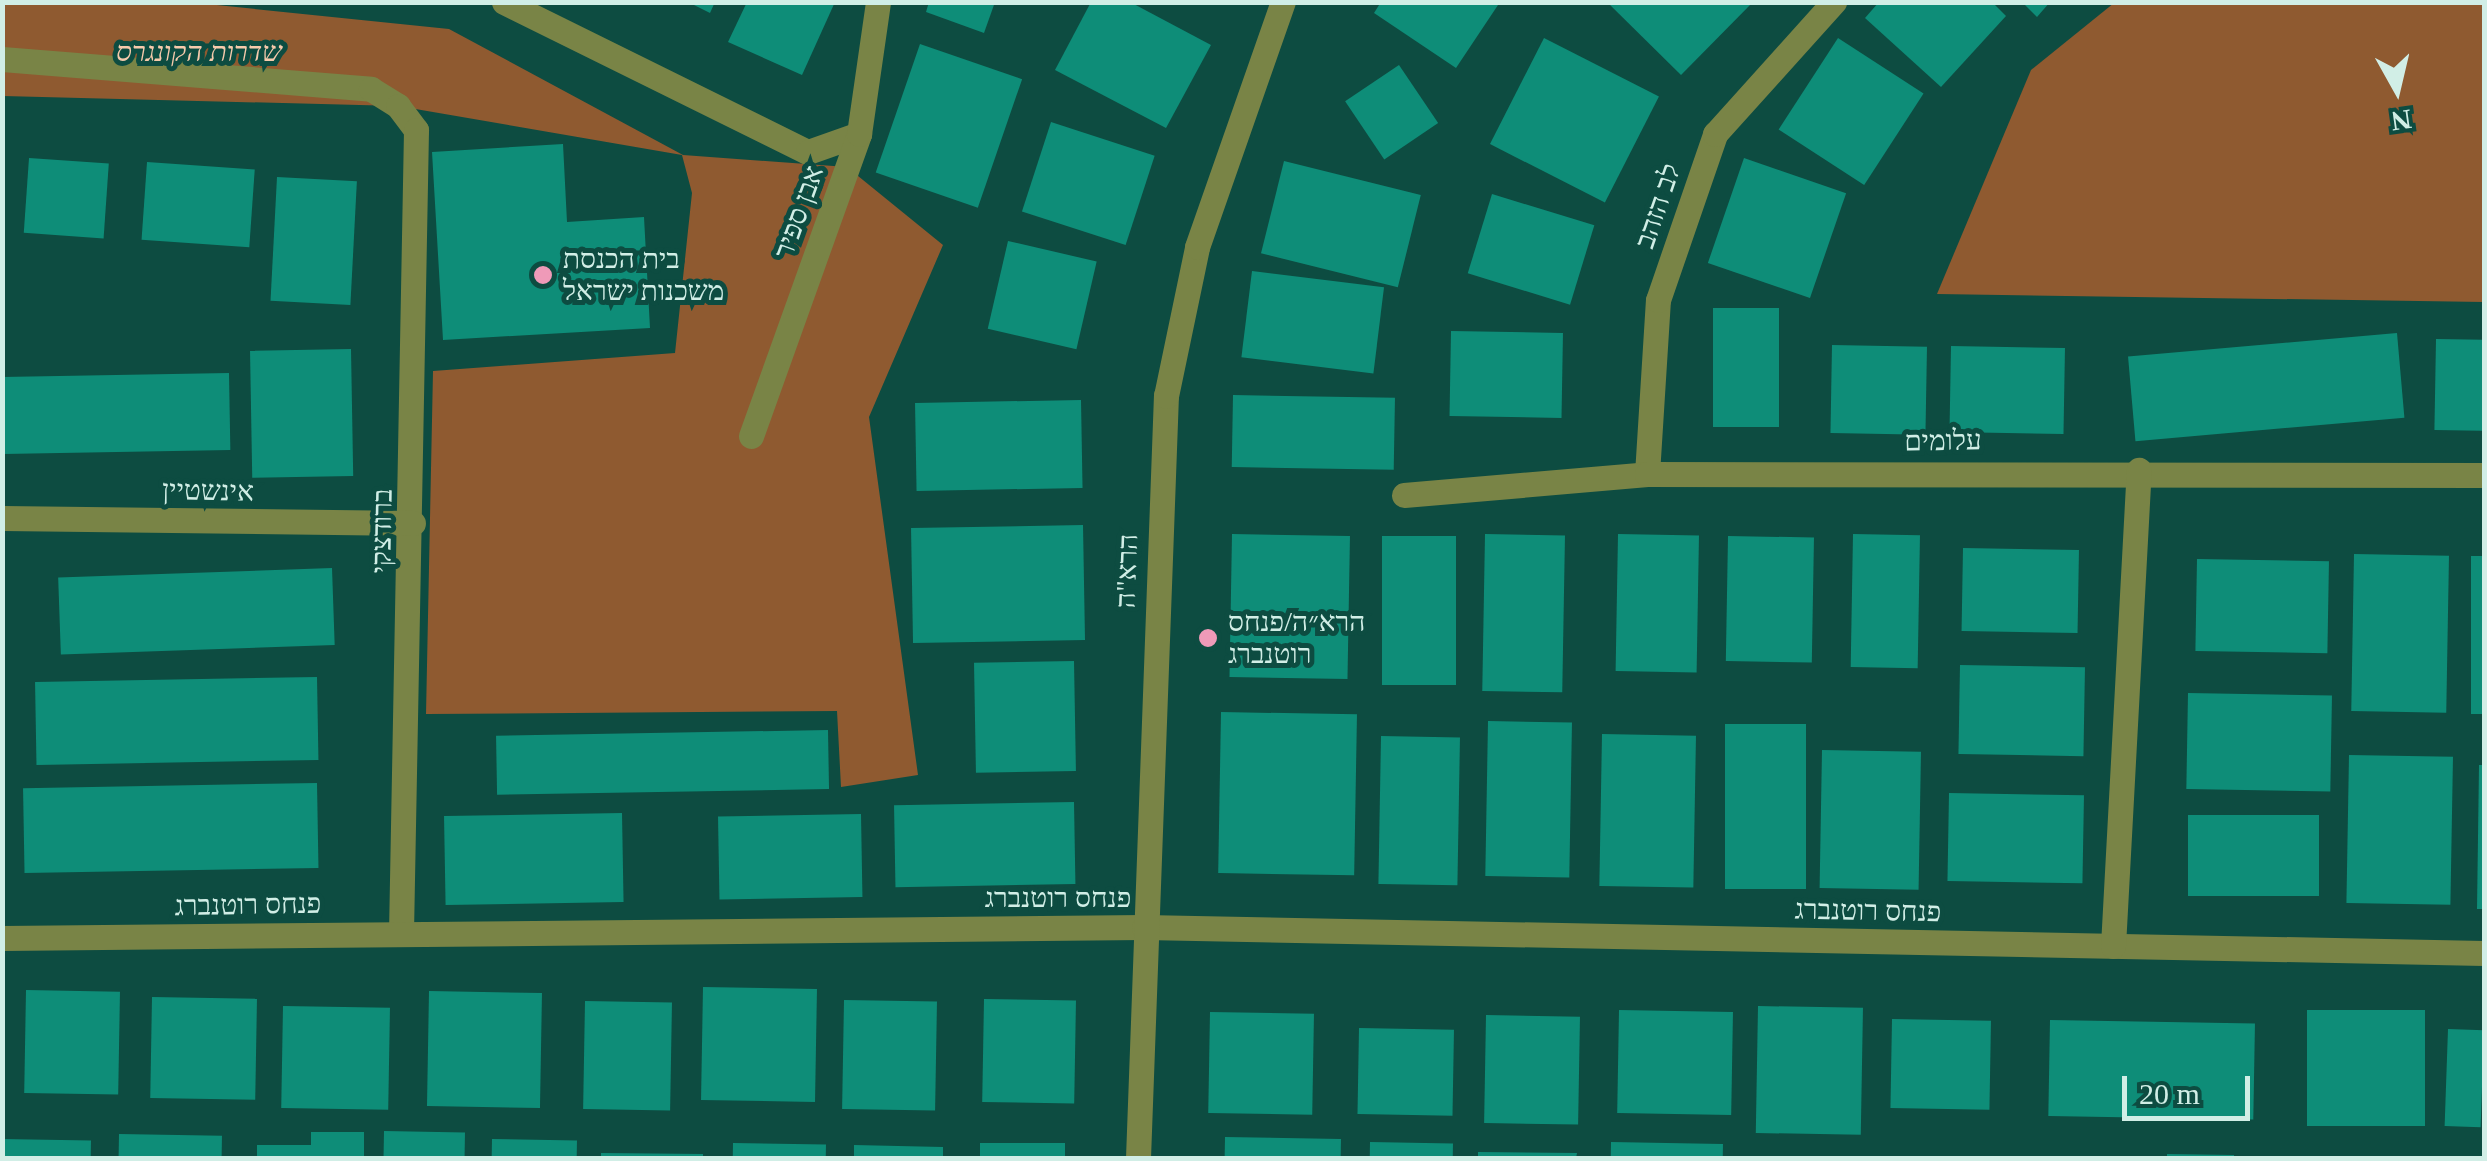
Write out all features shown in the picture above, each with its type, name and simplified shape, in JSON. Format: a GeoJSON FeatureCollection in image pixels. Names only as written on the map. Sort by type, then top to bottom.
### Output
{"type":"FeatureCollection","features":[{"type":"Feature","properties":{"kind":"street"},"geometry":{"type":"LineString","coordinates":[[504,2],[808,152],[859,134]]}},
{"type":"Feature","properties":{"kind":"street","name":"אבן ספיר"},"geometry":{"type":"LineString","coordinates":[[751,436],[859,134],[878,2]]}},
{"type":"Feature","properties":{"kind":"street","name":"הרא\"ה"},"geometry":{"type":"LineString","coordinates":[[1138,1158],[1166,396],[1198,247],[1283,2]]}},
{"type":"Feature","properties":{"kind":"street","name":"לב הזהב"},"geometry":{"type":"LineString","coordinates":[[1647,474],[1658,300],[1715,134],[1834,2]]}},
{"type":"Feature","properties":{"kind":"street","name":"ברודצקי"},"geometry":{"type":"LineString","coordinates":[[2,59],[371,89],[398,106],[416,130],[413,524],[400,934]]}},
{"type":"Feature","properties":{"kind":"street"},"geometry":{"type":"LineString","coordinates":[[2113,946],[2140,470]]}},
{"type":"Feature","properties":{"kind":"street","name":"עלומים"},"geometry":{"type":"LineString","coordinates":[[1404,495],[1647,474],[2140,470],[2484,475]]}},
{"type":"Feature","properties":{"kind":"street","name":"אינשטיין"},"geometry":{"type":"LineString","coordinates":[[2,518],[413,524]]}},
{"type":"Feature","properties":{"kind":"street","name":"פנחס רוטנברג"},"geometry":{"type":"LineString","coordinates":[[2,938],[1144,927],[2484,953]]}},
{"type":"Feature","properties":{"kind":"green space","name":"שדרות הקונגרס"},"geometry":{"type":"Polygon","coordinates":[[[3,3],[197,3],[449,29],[683,155],[847,167],[943,245],[869,417],[918,775],[841,787],[837,711],[426,714],[433,371],[675,353],[692,193],[682,155],[398,106],[3,96],[3,3]]]}},
{"type":"Feature","properties":{"kind":"green space"},"geometry":{"type":"Polygon","coordinates":[[[2114,3],[2484,3],[2484,302],[1937,294],[2031,70],[2114,3]]]}},
{"type":"Feature","properties":{"kind":"building"},"geometry":{"type":"Polygon","coordinates":[[[688,2],[715,2],[710,13],[688,2]]]}},
{"type":"Feature","properties":{"kind":"building"},"geometry":{"type":"Polygon","coordinates":[[[747,2],[835,2],[802,75],[728,42],[747,2]]]}},
{"type":"Feature","properties":{"kind":"building"},"geometry":{"type":"Polygon","coordinates":[[[929,2],[995,2],[984,33],[926,12],[929,2]]]}},
{"type":"Feature","properties":{"kind":"building"},"geometry":{"type":"Polygon","coordinates":[[[1091,2],[1130,2],[1211,45],[1166,128],[1055,70],[1091,2]]]}},
{"type":"Feature","properties":{"kind":"building"},"geometry":{"type":"Polygon","coordinates":[[[1381,2],[1500,2],[1456,68],[1374,13],[1381,2]]]}},
{"type":"Feature","properties":{"kind":"building"},"geometry":{"type":"Polygon","coordinates":[[[1607,2],[1753,2],[1681,75],[1607,2]]]}},
{"type":"Feature","properties":{"kind":"building"},"geometry":{"type":"Polygon","coordinates":[[[1879,2],[1992,2],[2006,16],[1941,87],[1865,18],[1879,2]]]}},
{"type":"Feature","properties":{"kind":"building"},"geometry":{"type":"Polygon","coordinates":[[[2022,2],[2050,2],[2037,17],[2022,2]]]}},
{"type":"Feature","properties":{"kind":"building"},"geometry":{"type":"Polygon","coordinates":[[[1544,38],[1659,97],[1605,203],[1490,144],[1544,38]]]}},
{"type":"Feature","properties":{"kind":"building"},"geometry":{"type":"Polygon","coordinates":[[[1838,38],[1924,94],[1864,185],[1779,129],[1838,38]]]}},
{"type":"Feature","properties":{"kind":"building"},"geometry":{"type":"Polygon","coordinates":[[[920,44],[1022,79],[978,208],[876,173],[920,44]]]}},
{"type":"Feature","properties":{"kind":"building"},"geometry":{"type":"Polygon","coordinates":[[[1399,65],[1438,123],[1384,159],[1345,101],[1399,65]]]}},
{"type":"Feature","properties":{"kind":"building"},"geometry":{"type":"Polygon","coordinates":[[[1051,122],[1155,156],[1126,245],[1022,211],[1051,122]]]}},
{"type":"Feature","properties":{"kind":"building","name":"בית הכנסת משכנות ישראל"},"geometry":{"type":"Polygon","coordinates":[[[563,144],[567,222],[644,217],[650,328],[443,340],[432,152],[563,144]]]}},
{"type":"Feature","properties":{"kind":"building"},"geometry":{"type":"Polygon","coordinates":[[[29,158],[109,164],[104,238],[24,233],[29,158]]]}},
{"type":"Feature","properties":{"kind":"building"},"geometry":{"type":"Polygon","coordinates":[[[1744,158],[1846,193],[1810,298],[1708,263],[1744,158]]]}},
{"type":"Feature","properties":{"kind":"building"},"geometry":{"type":"Polygon","coordinates":[[[1284,161],[1421,195],[1398,287],[1261,253],[1284,161]]]}},
{"type":"Feature","properties":{"kind":"building"},"geometry":{"type":"Polygon","coordinates":[[[147,162],[255,170],[249,247],[142,240],[147,162]]]}},
{"type":"Feature","properties":{"kind":"building"},"geometry":{"type":"Polygon","coordinates":[[[277,177],[357,181],[350,305],[271,301],[277,177]]]}},
{"type":"Feature","properties":{"kind":"building"},"geometry":{"type":"Polygon","coordinates":[[[1492,194],[1594,225],[1570,305],[1468,273],[1492,194]]]}},
{"type":"Feature","properties":{"kind":"building"},"geometry":{"type":"Polygon","coordinates":[[[1008,241],[1097,261],[1076,349],[988,329],[1008,241]]]}},
{"type":"Feature","properties":{"kind":"building"},"geometry":{"type":"Polygon","coordinates":[[[1252,271],[1384,287],[1373,374],[1241,357],[1252,271]]]}},
{"type":"Feature","properties":{"kind":"building"},"geometry":{"type":"Polygon","coordinates":[[[1713,308],[1779,308],[1779,427],[1713,427],[1713,308]]]}},
{"type":"Feature","properties":{"kind":"building"},"geometry":{"type":"Polygon","coordinates":[[[1451,331],[1563,333],[1561,418],[1450,416],[1451,331]]]}},
{"type":"Feature","properties":{"kind":"building"},"geometry":{"type":"Polygon","coordinates":[[[2397,333],[2404,418],[2135,441],[2128,357],[2397,333]]]}},
{"type":"Feature","properties":{"kind":"building"},"geometry":{"type":"Polygon","coordinates":[[[2436,339],[2484,340],[2482,431],[2434,430],[2436,339]]]}},
{"type":"Feature","properties":{"kind":"building"},"geometry":{"type":"Polygon","coordinates":[[[1832,345],[1927,347],[1925,435],[1830,433],[1832,345]]]}},
{"type":"Feature","properties":{"kind":"building"},"geometry":{"type":"Polygon","coordinates":[[[1951,346],[2065,348],[2063,434],[1949,432],[1951,346]]]}},
{"type":"Feature","properties":{"kind":"building"},"geometry":{"type":"Polygon","coordinates":[[[351,349],[353,476],[252,478],[250,351],[351,349]]]}},
{"type":"Feature","properties":{"kind":"building"},"geometry":{"type":"Polygon","coordinates":[[[229,373],[230,450],[3,454],[2,377],[229,373]]]}},
{"type":"Feature","properties":{"kind":"building"},"geometry":{"type":"Polygon","coordinates":[[[1233,395],[1395,398],[1394,470],[1232,467],[1233,395]]]}},
{"type":"Feature","properties":{"kind":"building"},"geometry":{"type":"Polygon","coordinates":[[[1081,400],[1083,488],[917,491],[915,403],[1081,400]]]}},
{"type":"Feature","properties":{"kind":"building"},"geometry":{"type":"Polygon","coordinates":[[[1083,525],[1085,640],[913,643],[911,528],[1083,525]]]}},
{"type":"Feature","properties":{"kind":"building"},"geometry":{"type":"Polygon","coordinates":[[[1232,534],[1350,536],[1347,679],[1230,677],[1232,534]]]}},
{"type":"Feature","properties":{"kind":"building"},"geometry":{"type":"Polygon","coordinates":[[[1485,534],[1565,535],[1562,692],[1482,691],[1485,534]]]}},
{"type":"Feature","properties":{"kind":"building"},"geometry":{"type":"Polygon","coordinates":[[[1618,534],[1699,535],[1697,672],[1616,671],[1618,534]]]}},
{"type":"Feature","properties":{"kind":"building"},"geometry":{"type":"Polygon","coordinates":[[[1853,534],[1920,535],[1918,668],[1851,667],[1853,534]]]}},
{"type":"Feature","properties":{"kind":"building"},"geometry":{"type":"Polygon","coordinates":[[[1382,536],[1456,536],[1456,685],[1382,685],[1382,536]]]}},
{"type":"Feature","properties":{"kind":"building"},"geometry":{"type":"Polygon","coordinates":[[[1728,536],[1814,538],[1812,662],[1726,661],[1728,536]]]}},
{"type":"Feature","properties":{"kind":"building"},"geometry":{"type":"Polygon","coordinates":[[[1963,548],[2079,550],[2078,633],[1962,631],[1963,548]]]}},
{"type":"Feature","properties":{"kind":"building"},"geometry":{"type":"Polygon","coordinates":[[[2354,554],[2449,556],[2446,713],[2351,711],[2354,554]]]}},
{"type":"Feature","properties":{"kind":"building"},"geometry":{"type":"Polygon","coordinates":[[[2471,556],[2484,556],[2484,714],[2471,714],[2471,556]]]}},
{"type":"Feature","properties":{"kind":"building"},"geometry":{"type":"Polygon","coordinates":[[[2197,559],[2329,561],[2327,653],[2195,651],[2197,559]]]}},
{"type":"Feature","properties":{"kind":"building"},"geometry":{"type":"Polygon","coordinates":[[[332,568],[335,645],[61,655],[58,578],[332,568]]]}},
{"type":"Feature","properties":{"kind":"building"},"geometry":{"type":"Polygon","coordinates":[[[1074,661],[1076,771],[976,773],[974,663],[1074,661]]]}},
{"type":"Feature","properties":{"kind":"building"},"geometry":{"type":"Polygon","coordinates":[[[1960,665],[2085,667],[2083,756],[1958,754],[1960,665]]]}},
{"type":"Feature","properties":{"kind":"building"},"geometry":{"type":"Polygon","coordinates":[[[317,677],[318,760],[36,765],[35,682],[317,677]]]}},
{"type":"Feature","properties":{"kind":"building"},"geometry":{"type":"Polygon","coordinates":[[[2188,693],[2332,696],[2330,791],[2186,789],[2188,693]]]}},
{"type":"Feature","properties":{"kind":"building"},"geometry":{"type":"Polygon","coordinates":[[[1221,712],[1357,714],[1354,875],[1218,873],[1221,712]]]}},
{"type":"Feature","properties":{"kind":"building"},"geometry":{"type":"Polygon","coordinates":[[[1488,721],[1572,722],[1569,877],[1485,876],[1488,721]]]}},
{"type":"Feature","properties":{"kind":"building"},"geometry":{"type":"Polygon","coordinates":[[[1725,724],[1806,724],[1806,889],[1725,889],[1725,724]]]}},
{"type":"Feature","properties":{"kind":"building"},"geometry":{"type":"Polygon","coordinates":[[[828,730],[829,789],[497,795],[496,736],[828,730]]]}},
{"type":"Feature","properties":{"kind":"building"},"geometry":{"type":"Polygon","coordinates":[[[1602,734],[1696,736],[1693,888],[1599,886],[1602,734]]]}},
{"type":"Feature","properties":{"kind":"building"},"geometry":{"type":"Polygon","coordinates":[[[1381,736],[1460,737],[1457,885],[1378,884],[1381,736]]]}},
{"type":"Feature","properties":{"kind":"building"},"geometry":{"type":"Polygon","coordinates":[[[1822,750],[1921,752],[1919,890],[1820,888],[1822,750]]]}},
{"type":"Feature","properties":{"kind":"building"},"geometry":{"type":"Polygon","coordinates":[[[2349,755],[2453,757],[2450,905],[2346,903],[2349,755]]]}},
{"type":"Feature","properties":{"kind":"building"},"geometry":{"type":"Polygon","coordinates":[[[2479,765],[2484,765],[2484,909],[2477,909],[2479,765]]]}},
{"type":"Feature","properties":{"kind":"building"},"geometry":{"type":"Polygon","coordinates":[[[317,783],[318,868],[25,873],[23,788],[317,783]]]}},
{"type":"Feature","properties":{"kind":"building"},"geometry":{"type":"Polygon","coordinates":[[[1949,793],[2084,795],[2082,883],[1947,881],[1949,793]]]}},
{"type":"Feature","properties":{"kind":"building"},"geometry":{"type":"Polygon","coordinates":[[[1074,802],[1075,884],[895,887],[894,805],[1074,802]]]}},
{"type":"Feature","properties":{"kind":"building"},"geometry":{"type":"Polygon","coordinates":[[[622,813],[624,902],[446,905],[444,816],[622,813]]]}},
{"type":"Feature","properties":{"kind":"building"},"geometry":{"type":"Polygon","coordinates":[[[861,814],[862,897],[719,899],[718,816],[861,814]]]}},
{"type":"Feature","properties":{"kind":"building"},"geometry":{"type":"Polygon","coordinates":[[[2188,815],[2319,815],[2319,896],[2188,896],[2188,815]]]}},
{"type":"Feature","properties":{"kind":"building"},"geometry":{"type":"Polygon","coordinates":[[[703,987],[817,989],[815,1102],[701,1100],[703,987]]]}},
{"type":"Feature","properties":{"kind":"building"},"geometry":{"type":"Polygon","coordinates":[[[26,990],[120,992],[118,1095],[24,1093],[26,990]]]}},
{"type":"Feature","properties":{"kind":"building"},"geometry":{"type":"Polygon","coordinates":[[[429,991],[542,993],[540,1108],[427,1106],[429,991]]]}},
{"type":"Feature","properties":{"kind":"building"},"geometry":{"type":"Polygon","coordinates":[[[152,997],[257,999],[255,1100],[150,1098],[152,997]]]}},
{"type":"Feature","properties":{"kind":"building"},"geometry":{"type":"Polygon","coordinates":[[[984,999],[1076,1001],[1074,1104],[982,1102],[984,999]]]}},
{"type":"Feature","properties":{"kind":"building"},"geometry":{"type":"Polygon","coordinates":[[[844,1000],[937,1002],[935,1111],[842,1109],[844,1000]]]}},
{"type":"Feature","properties":{"kind":"building"},"geometry":{"type":"Polygon","coordinates":[[[585,1001],[672,1003],[670,1111],[583,1109],[585,1001]]]}},
{"type":"Feature","properties":{"kind":"building"},"geometry":{"type":"Polygon","coordinates":[[[283,1006],[390,1008],[388,1110],[281,1108],[283,1006]]]}},
{"type":"Feature","properties":{"kind":"building"},"geometry":{"type":"Polygon","coordinates":[[[1758,1006],[1863,1008],[1861,1135],[1756,1133],[1758,1006]]]}},
{"type":"Feature","properties":{"kind":"building"},"geometry":{"type":"Polygon","coordinates":[[[1619,1010],[1733,1012],[1731,1115],[1617,1113],[1619,1010]]]}},
{"type":"Feature","properties":{"kind":"building"},"geometry":{"type":"Polygon","coordinates":[[[2307,1010],[2425,1010],[2425,1126],[2307,1126],[2307,1010]]]}},
{"type":"Feature","properties":{"kind":"building"},"geometry":{"type":"Polygon","coordinates":[[[1210,1012],[1314,1014],[1312,1115],[1208,1113],[1210,1012]]]}},
{"type":"Feature","properties":{"kind":"building"},"geometry":{"type":"Polygon","coordinates":[[[1486,1015],[1580,1017],[1578,1125],[1484,1123],[1486,1015]]]}},
{"type":"Feature","properties":{"kind":"building"},"geometry":{"type":"Polygon","coordinates":[[[1892,1019],[1991,1021],[1989,1110],[1890,1108],[1892,1019]]]}},
{"type":"Feature","properties":{"kind":"building"},"geometry":{"type":"Polygon","coordinates":[[[2050,1020],[2255,1024],[2253,1120],[2048,1116],[2050,1020]]]}},
{"type":"Feature","properties":{"kind":"building"},"geometry":{"type":"Polygon","coordinates":[[[1359,1028],[1454,1030],[1452,1116],[1357,1114],[1359,1028]]]}},
{"type":"Feature","properties":{"kind":"building"},"geometry":{"type":"Polygon","coordinates":[[[2448,1029],[2484,1030],[2481,1127],[2445,1126],[2448,1029]]]}},
{"type":"Feature","properties":{"kind":"building"},"geometry":{"type":"Polygon","coordinates":[[[384,1131],[465,1132],[465,1158],[384,1158],[384,1131]]]}},
{"type":"Feature","properties":{"kind":"building"},"geometry":{"type":"Polygon","coordinates":[[[311,1132],[364,1132],[364,1158],[257,1158],[257,1145],[311,1145],[311,1132]]]}},
{"type":"Feature","properties":{"kind":"building"},"geometry":{"type":"Polygon","coordinates":[[[119,1134],[222,1136],[222,1158],[119,1158],[119,1134]]]}},
{"type":"Feature","properties":{"kind":"building"},"geometry":{"type":"Polygon","coordinates":[[[1225,1137],[1341,1139],[1341,1158],[1225,1158],[1225,1137]]]}},
{"type":"Feature","properties":{"kind":"building"},"geometry":{"type":"Polygon","coordinates":[[[2,1139],[91,1141],[91,1158],[2,1158],[2,1139]]]}},
{"type":"Feature","properties":{"kind":"building"},"geometry":{"type":"Polygon","coordinates":[[[492,1139],[577,1140],[577,1158],[492,1158],[492,1139]]]}},
{"type":"Feature","properties":{"kind":"building"},"geometry":{"type":"Polygon","coordinates":[[[1370,1142],[1453,1143],[1453,1158],[1370,1158],[1370,1142]]]}},
{"type":"Feature","properties":{"kind":"building"},"geometry":{"type":"Polygon","coordinates":[[[1611,1142],[1723,1144],[1723,1158],[1611,1158],[1611,1142]]]}},
{"type":"Feature","properties":{"kind":"building"},"geometry":{"type":"Polygon","coordinates":[[[733,1143],[826,1145],[826,1158],[733,1158],[733,1143]]]}},
{"type":"Feature","properties":{"kind":"building"},"geometry":{"type":"Polygon","coordinates":[[[980,1143],[1065,1143],[1065,1158],[980,1158],[980,1143]]]}},
{"type":"Feature","properties":{"kind":"building"},"geometry":{"type":"Polygon","coordinates":[[[854,1145],[943,1147],[943,1158],[854,1158],[854,1145]]]}},
{"type":"Feature","properties":{"kind":"building"},"geometry":{"type":"Polygon","coordinates":[[[1478,1152],[1577,1153],[1576,1158],[1478,1158],[1478,1152]]]}},
{"type":"Feature","properties":{"kind":"building"},"geometry":{"type":"Polygon","coordinates":[[[601,1153],[703,1154],[703,1158],[601,1158],[601,1153]]]}},
{"type":"Feature","properties":{"kind":"building"},"geometry":{"type":"Polygon","coordinates":[[[2167,1154],[2234,1155],[2234,1158],[2167,1158],[2167,1154]]]}},
{"type":"Feature","properties":{"kind":"place","name":"בית הכנסת משכנות ישראל"},"geometry":{"type":"Point","coordinates":[543,275]}},
{"type":"Feature","properties":{"kind":"place","name":"הרא״ה/פנחס רוטנברג"},"geometry":{"type":"Point","coordinates":[1208,638]}}]}
